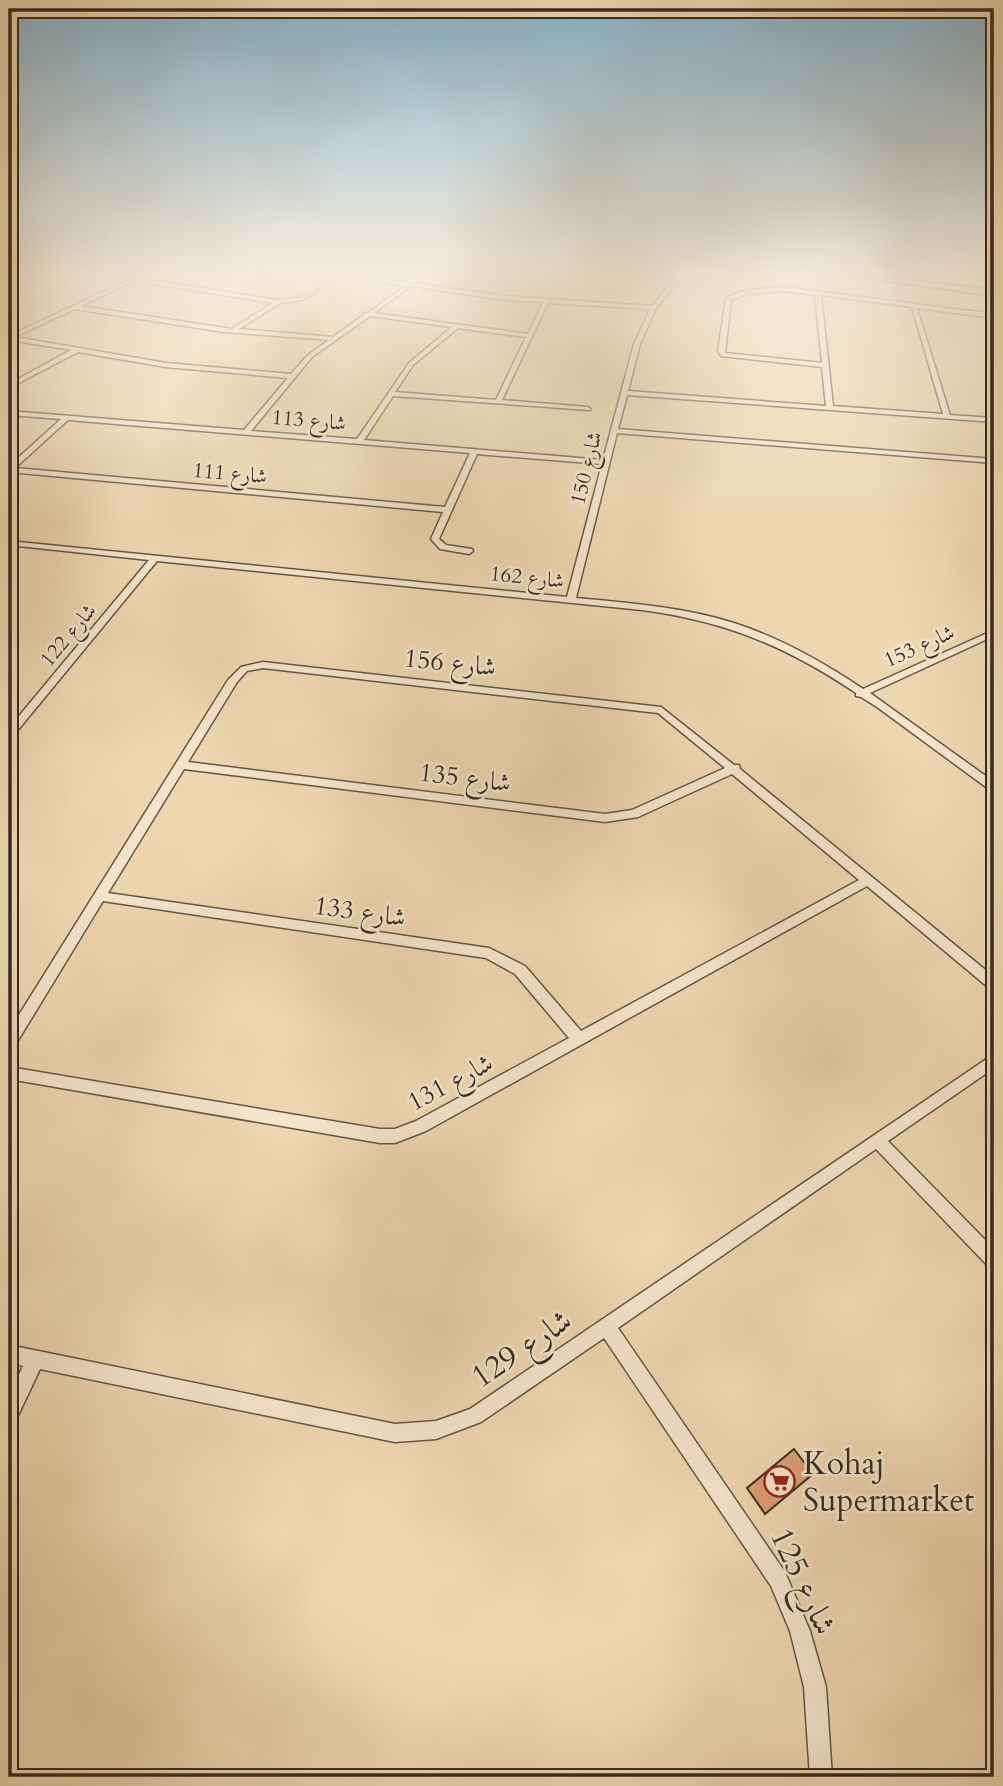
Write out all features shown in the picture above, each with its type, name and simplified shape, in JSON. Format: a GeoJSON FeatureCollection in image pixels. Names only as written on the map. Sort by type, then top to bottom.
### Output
{"type":"FeatureCollection","features":[{"type":"Feature","properties":{"kind":"street"},"geometry":{"type":"LineString","coordinates":[[9,386],[60,358]]}},
{"type":"Feature","properties":{"kind":"street"},"geometry":{"type":"LineString","coordinates":[[129,358],[184,367],[292,376]]}},
{"type":"Feature","properties":{"kind":"street"},"geometry":{"type":"LineString","coordinates":[[245,432],[292,376],[311,358]]}},
{"type":"Feature","properties":{"kind":"street"},"geometry":{"type":"LineString","coordinates":[[359,442],[417,358]]}},
{"type":"Feature","properties":{"kind":"street"},"geometry":{"type":"LineString","coordinates":[[498,402],[519,358]]}},
{"type":"Feature","properties":{"kind":"street","name":"شارع 150"},"geometry":{"type":"LineString","coordinates":[[571,599],[633,358]]}},
{"type":"Feature","properties":{"kind":"street"},"geometry":{"type":"LineString","coordinates":[[732,358],[826,365]]}},
{"type":"Feature","properties":{"kind":"street"},"geometry":{"type":"LineString","coordinates":[[825,358],[830,408]]}},
{"type":"Feature","properties":{"kind":"street"},"geometry":{"type":"LineString","coordinates":[[930,358],[947,417]]}},
{"type":"Feature","properties":{"kind":"street"},"geometry":{"type":"LineString","coordinates":[[623,393],[994,420]]}},
{"type":"Feature","properties":{"kind":"street"},"geometry":{"type":"LineString","coordinates":[[390,394],[589,409]]}},
{"type":"Feature","properties":{"kind":"street","name":"شارع 113"},"geometry":{"type":"LineString","coordinates":[[9,413],[606,462]]}},
{"type":"Feature","properties":{"kind":"street"},"geometry":{"type":"LineString","coordinates":[[9,470],[66,418]]}},
{"type":"Feature","properties":{"kind":"street"},"geometry":{"type":"LineString","coordinates":[[614,431],[994,461]]}},
{"type":"Feature","properties":{"kind":"street"},"geometry":{"type":"LineString","coordinates":[[469,551],[443,547],[435,542],[475,451]]}},
{"type":"Feature","properties":{"kind":"street","name":"شارع 111"},"geometry":{"type":"LineString","coordinates":[[9,470],[448,510]]}},
{"type":"Feature","properties":{"kind":"street","name":"شارع 162"},"geometry":{"type":"LineString","coordinates":[[9,543],[571,599],[673,611],[733,625],[789,649],[860,694],[994,787]]}},
{"type":"Feature","properties":{"kind":"street","name":"شارع 122"},"geometry":{"type":"LineString","coordinates":[[9,734],[155,558]]}},
{"type":"Feature","properties":{"kind":"street","name":"شارع 153"},"geometry":{"type":"LineString","coordinates":[[860,694],[994,633]]}},
{"type":"Feature","properties":{"kind":"street"},"geometry":{"type":"LineString","coordinates":[[984,638],[994,644]]}},
{"type":"Feature","properties":{"kind":"street","name":"شارع 156"},"geometry":{"type":"LineString","coordinates":[[9,1043],[237,674],[263,665],[651,707],[670,715],[994,984]]}},
{"type":"Feature","properties":{"kind":"street","name":"شارع 135"},"geometry":{"type":"LineString","coordinates":[[180,765],[605,818],[634,814],[735,768]]}},
{"type":"Feature","properties":{"kind":"street","name":"شارع 131"},"geometry":{"type":"LineString","coordinates":[[9,1073],[380,1136],[395,1136],[421,1126],[869,880]]}},
{"type":"Feature","properties":{"kind":"street","name":"شارع 133"},"geometry":{"type":"LineString","coordinates":[[99,896],[489,953],[520,970],[579,1039]]}},
{"type":"Feature","properties":{"kind":"street","name":"شارع 129"},"geometry":{"type":"LineString","coordinates":[[9,1354],[395,1433],[436,1430],[475,1416],[994,1060]]}},
{"type":"Feature","properties":{"kind":"street"},"geometry":{"type":"LineString","coordinates":[[877,1140],[994,1259]]}},
{"type":"Feature","properties":{"kind":"street","name":"شارع 125"},"geometry":{"type":"LineString","coordinates":[[606,1326],[778,1578],[800,1631],[815,1687],[821,1777]]}},
{"type":"Feature","properties":{"kind":"street"},"geometry":{"type":"LineString","coordinates":[[9,1416],[35,1360]]}},
{"type":"Feature","properties":{"kind":"building","name":"Kohaj Supermarket"},"geometry":{"type":"Polygon","coordinates":[[[794,1449],[813,1474],[765,1514],[747,1488],[794,1449]]]}},
{"type":"Feature","properties":{"kind":"place","name":"Kohaj Supermarket"},"geometry":{"type":"Point","coordinates":[780,1481]}}]}
